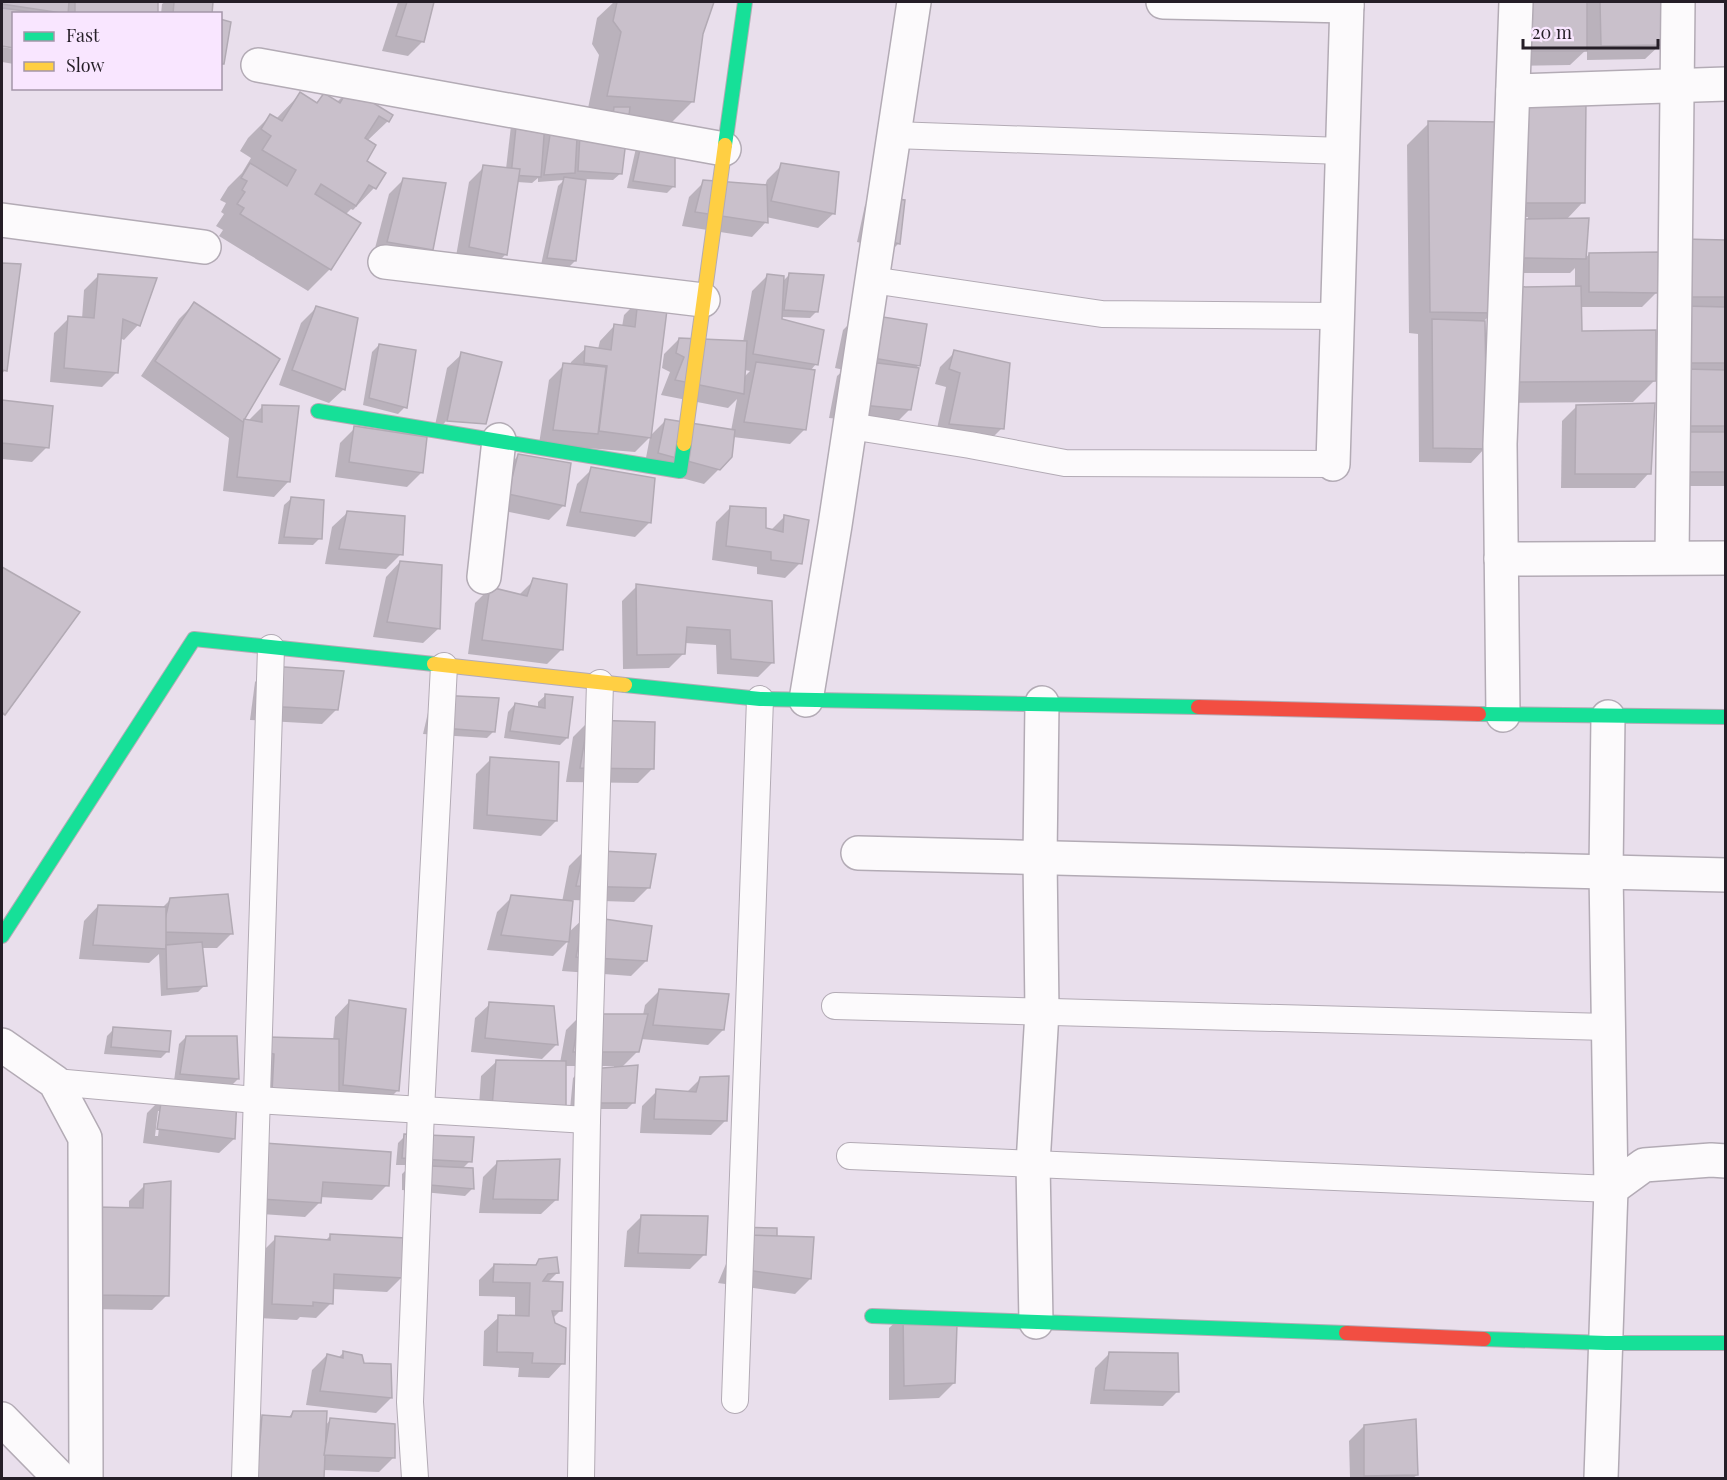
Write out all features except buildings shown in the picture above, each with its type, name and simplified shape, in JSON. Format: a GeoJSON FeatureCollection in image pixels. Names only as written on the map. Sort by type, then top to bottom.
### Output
{"type":"FeatureCollection","features":[{"type":"Feature","properties":{"kind":"street"},"geometry":{"type":"LineString","coordinates":[[318,411],[680,471],[745,2]]}},
{"type":"Feature","properties":{"kind":"street"},"geometry":{"type":"LineString","coordinates":[[806,700],[914,2]]}},
{"type":"Feature","properties":{"kind":"street"},"geometry":{"type":"LineString","coordinates":[[1163,2],[1347,4],[1333,464]]}},
{"type":"Feature","properties":{"kind":"street"},"geometry":{"type":"LineString","coordinates":[[1503,715],[1500,444],[1516,2]]}},
{"type":"Feature","properties":{"kind":"street"},"geometry":{"type":"LineString","coordinates":[[1672,557],[1678,2]]}},
{"type":"Feature","properties":{"kind":"street"},"geometry":{"type":"LineString","coordinates":[[258,65],[724,149]]}},
{"type":"Feature","properties":{"kind":"street"},"geometry":{"type":"LineString","coordinates":[[1513,91],[1725,84]]}},
{"type":"Feature","properties":{"kind":"street"},"geometry":{"type":"LineString","coordinates":[[2,220],[204,247]]}},
{"type":"Feature","properties":{"kind":"street"},"geometry":{"type":"LineString","coordinates":[[385,262],[703,300]]}},
{"type":"Feature","properties":{"kind":"street"},"geometry":{"type":"LineString","coordinates":[[484,577],[499,440]]}},
{"type":"Feature","properties":{"kind":"street"},"geometry":{"type":"LineString","coordinates":[[1501,559],[1725,558]]}},
{"type":"Feature","properties":{"kind":"street"},"geometry":{"type":"LineString","coordinates":[[2,936],[194,639],[760,699],[1042,703],[1608,717],[1725,717]]}},
{"type":"Feature","properties":{"kind":"street"},"geometry":{"type":"LineString","coordinates":[[1035,1322],[1033,1164],[1042,1012],[1040,858],[1042,703]]}},
{"type":"Feature","properties":{"kind":"street"},"geometry":{"type":"LineString","coordinates":[[1601,1479],[1611,1189],[1606,871],[1608,717]]}},
{"type":"Feature","properties":{"kind":"street"},"geometry":{"type":"LineString","coordinates":[[858,853],[1725,875]]}},
{"type":"Feature","properties":{"kind":"street"},"geometry":{"type":"LineString","coordinates":[[2,1045],[55,1082],[85,1138],[86,1479]]}},
{"type":"Feature","properties":{"kind":"street"},"geometry":{"type":"LineString","coordinates":[[1611,1189],[1644,1165],[1725,1161]]}},
{"type":"Feature","properties":{"kind":"street"},"geometry":{"type":"LineString","coordinates":[[872,1316],[1606,1343],[1725,1343]]}},
{"type":"Feature","properties":{"kind":"street"},"geometry":{"type":"LineString","coordinates":[[2,1419],[60,1479]]}},
{"type":"Feature","properties":{"kind":"lane"},"geometry":{"type":"LineString","coordinates":[[894,135],[1342,151]]}},
{"type":"Feature","properties":{"kind":"lane"},"geometry":{"type":"LineString","coordinates":[[872,280],[1102,314],[1338,316]]}},
{"type":"Feature","properties":{"kind":"lane"},"geometry":{"type":"LineString","coordinates":[[850,426],[1065,463],[1333,464]]}},
{"type":"Feature","properties":{"kind":"lane"},"geometry":{"type":"LineString","coordinates":[[245,1479],[271,648]]}},
{"type":"Feature","properties":{"kind":"lane"},"geometry":{"type":"LineString","coordinates":[[415,1479],[410,1402],[421,1110],[444,666]]}},
{"type":"Feature","properties":{"kind":"lane"},"geometry":{"type":"LineString","coordinates":[[581,1479],[587,1120],[600,683]]}},
{"type":"Feature","properties":{"kind":"lane"},"geometry":{"type":"LineString","coordinates":[[735,1400],[760,699]]}},
{"type":"Feature","properties":{"kind":"lane"},"geometry":{"type":"LineString","coordinates":[[835,1006],[1607,1027]]}},
{"type":"Feature","properties":{"kind":"lane"},"geometry":{"type":"LineString","coordinates":[[55,1082],[256,1100],[587,1120]]}},
{"type":"Feature","properties":{"kind":"lane"},"geometry":{"type":"LineString","coordinates":[[850,1156],[1611,1189]]}},
{"type":"Feature","properties":{"kind":"traffic: fast"},"geometry":{"type":"LineString","coordinates":[[725,145],[745,2]]}},
{"type":"Feature","properties":{"kind":"traffic: fast"},"geometry":{"type":"LineString","coordinates":[[318,411],[680,471],[684,444]]}},
{"type":"Feature","properties":{"kind":"traffic: fast"},"geometry":{"type":"LineString","coordinates":[[2,936],[194,639],[434,664]]}},
{"type":"Feature","properties":{"kind":"traffic: fast"},"geometry":{"type":"LineString","coordinates":[[625,685],[760,699],[1198,707]]}},
{"type":"Feature","properties":{"kind":"traffic: fast"},"geometry":{"type":"LineString","coordinates":[[1479,714],[1726,717]]}},
{"type":"Feature","properties":{"kind":"traffic: fast"},"geometry":{"type":"LineString","coordinates":[[872,1316],[1346,1333]]}},
{"type":"Feature","properties":{"kind":"traffic: fast"},"geometry":{"type":"LineString","coordinates":[[1484,1339],[1606,1343],[1726,1343]]}},
{"type":"Feature","properties":{"kind":"traffic: slow"},"geometry":{"type":"LineString","coordinates":[[684,444],[725,145]]}},
{"type":"Feature","properties":{"kind":"traffic: slow"},"geometry":{"type":"LineString","coordinates":[[434,664],[625,685]]}},
{"type":"Feature","properties":{"kind":"traffic: jam"},"geometry":{"type":"LineString","coordinates":[[1198,707],[1479,714]]}},
{"type":"Feature","properties":{"kind":"traffic: jam"},"geometry":{"type":"LineString","coordinates":[[1346,1333],[1484,1339]]}}]}
